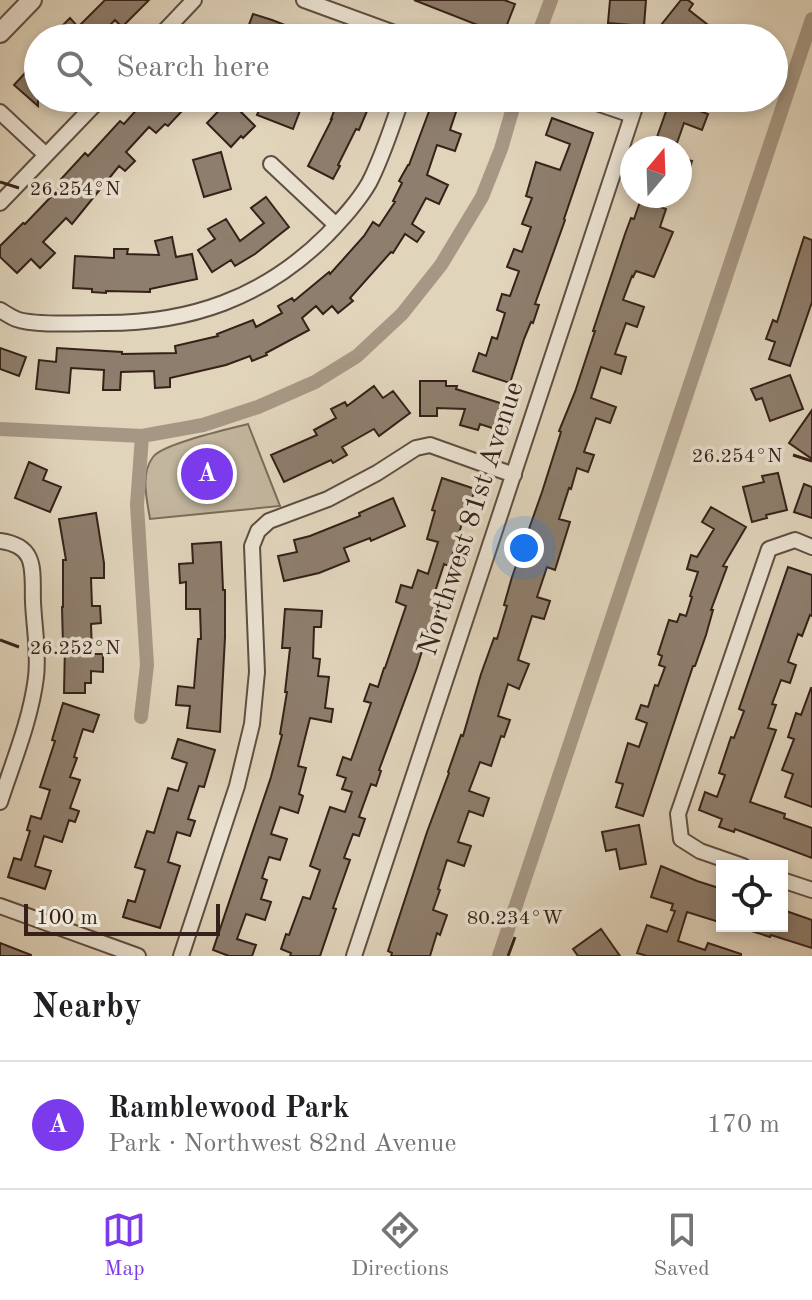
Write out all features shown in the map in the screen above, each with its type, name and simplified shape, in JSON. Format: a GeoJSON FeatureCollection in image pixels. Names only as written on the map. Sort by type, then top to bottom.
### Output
{"type":"FeatureCollection","features":[{"type":"Feature","properties":{"kind":"street"},"geometry":{"type":"LineString","coordinates":[[0,33],[32,0]]}},
{"type":"Feature","properties":{"kind":"street"},"geometry":{"type":"LineString","coordinates":[[171,24],[194,0]]}},
{"type":"Feature","properties":{"kind":"street"},"geometry":{"type":"LineString","coordinates":[[304,0],[370,24]]}},
{"type":"Feature","properties":{"kind":"street"},"geometry":{"type":"LineString","coordinates":[[0,112],[46,155]]}},
{"type":"Feature","properties":{"kind":"street"},"geometry":{"type":"LineString","coordinates":[[0,203],[87,112]]}},
{"type":"Feature","properties":{"kind":"street"},"geometry":{"type":"LineString","coordinates":[[0,310],[18,320],[118,323],[166,320],[210,309],[241,295],[281,275],[313,249],[355,204],[383,152],[397,112]]}},
{"type":"Feature","properties":{"kind":"street"},"geometry":{"type":"LineString","coordinates":[[623,112],[632,115]]}},
{"type":"Feature","properties":{"kind":"street","name":"Northwest 81st Avenue"},"geometry":{"type":"LineString","coordinates":[[354,956],[633,112]]}},
{"type":"Feature","properties":{"kind":"street"},"geometry":{"type":"LineString","coordinates":[[271,164],[336,225]]}},
{"type":"Feature","properties":{"kind":"street"},"geometry":{"type":"LineString","coordinates":[[181,956],[237,786],[252,724],[257,672],[252,546],[258,531],[269,521],[341,493],[416,448],[430,445],[514,475]]}},
{"type":"Feature","properties":{"kind":"street"},"geometry":{"type":"LineString","coordinates":[[726,860],[700,851],[681,839],[678,814],[769,549],[795,540],[812,547]]}},
{"type":"Feature","properties":{"kind":"street"},"geometry":{"type":"LineString","coordinates":[[0,541],[16,543],[28,554],[32,571],[36,675],[29,713],[0,802]]}},
{"type":"Feature","properties":{"kind":"street"},"geometry":{"type":"LineString","coordinates":[[788,882],[812,890]]}},
{"type":"Feature","properties":{"kind":"street"},"geometry":{"type":"LineString","coordinates":[[0,906],[138,956]]}},
{"type":"Feature","properties":{"kind":"shaded area"},"geometry":{"type":"Polygon","coordinates":[[[248,424],[280,506],[150,519],[146,479],[153,457],[182,442],[248,424]]]}},
{"type":"Feature","properties":{"kind":"building"},"geometry":{"type":"Polygon","coordinates":[[[105,0],[149,0],[125,24],[115,20],[111,24],[81,24],[105,0]]]}},
{"type":"Feature","properties":{"kind":"building"},"geometry":{"type":"Polygon","coordinates":[[[414,0],[504,0],[515,4],[507,24],[475,24],[414,0]]]}},
{"type":"Feature","properties":{"kind":"building"},"geometry":{"type":"Polygon","coordinates":[[[610,0],[646,0],[644,24],[608,23],[610,0]]]}},
{"type":"Feature","properties":{"kind":"building"},"geometry":{"type":"Polygon","coordinates":[[[681,0],[688,0],[693,4],[689,10],[707,24],[662,24],[681,0]]]}},
{"type":"Feature","properties":{"kind":"building"},"geometry":{"type":"Polygon","coordinates":[[[253,14],[282,24],[249,24],[253,14]]]}},
{"type":"Feature","properties":{"kind":"building"},"geometry":{"type":"Polygon","coordinates":[[[24,74],[24,94],[14,85],[24,74]]]}},
{"type":"Feature","properties":{"kind":"building"},"geometry":{"type":"Polygon","coordinates":[[[135,112],[181,112],[156,133],[149,127],[126,152],[135,161],[125,171],[119,166],[72,224],[66,218],[43,242],[55,253],[40,268],[31,259],[17,273],[0,257],[0,246],[65,182],[61,179],[85,153],[88,156],[120,121],[124,124],[135,112]]]}},
{"type":"Feature","properties":{"kind":"building"},"geometry":{"type":"Polygon","coordinates":[[[218,112],[241,112],[255,126],[231,147],[207,123],[218,112]]]}},
{"type":"Feature","properties":{"kind":"building"},"geometry":{"type":"Polygon","coordinates":[[[258,112],[299,112],[293,129],[257,115],[258,112]]]}},
{"type":"Feature","properties":{"kind":"building"},"geometry":{"type":"Polygon","coordinates":[[[334,112],[367,112],[333,179],[308,166],[334,112]]]}},
{"type":"Feature","properties":{"kind":"building"},"geometry":{"type":"Polygon","coordinates":[[[429,112],[456,112],[450,130],[461,134],[455,151],[437,145],[427,175],[448,185],[439,204],[426,198],[412,224],[424,232],[417,242],[405,234],[393,253],[350,298],[353,301],[338,313],[332,306],[323,314],[316,306],[302,318],[309,330],[267,355],[252,361],[250,356],[170,378],[170,387],[155,388],[154,371],[121,372],[120,390],[103,390],[104,370],[71,368],[69,393],[36,389],[39,360],[56,362],[57,348],[122,354],[176,353],[175,346],[218,336],[253,320],[256,327],[282,313],[278,306],[292,298],[294,301],[330,274],[373,222],[379,226],[395,202],[402,183],[399,181],[409,165],[429,112]]]}},
{"type":"Feature","properties":{"kind":"building"},"geometry":{"type":"Polygon","coordinates":[[[666,112],[708,114],[702,130],[684,123],[679,136],[657,136],[666,112]]]}},
{"type":"Feature","properties":{"kind":"building"},"geometry":{"type":"Polygon","coordinates":[[[552,118],[593,133],[535,304],[539,305],[510,383],[473,371],[479,353],[486,356],[492,337],[497,339],[505,313],[497,310],[502,294],[510,296],[519,271],[507,267],[514,249],[522,252],[531,227],[522,224],[532,198],[526,196],[536,162],[560,170],[570,144],[546,135],[552,118]]]}},
{"type":"Feature","properties":{"kind":"building"},"geometry":{"type":"Polygon","coordinates":[[[221,152],[231,189],[204,197],[193,160],[221,152]]]}},
{"type":"Feature","properties":{"kind":"building"},"geometry":{"type":"Polygon","coordinates":[[[266,197],[289,227],[235,266],[231,260],[212,272],[198,250],[215,239],[208,229],[226,219],[240,241],[264,223],[251,208],[266,197]]]}},
{"type":"Feature","properties":{"kind":"building"},"geometry":{"type":"Polygon","coordinates":[[[638,208],[664,208],[666,209],[660,227],[673,232],[654,277],[636,271],[623,300],[644,307],[637,327],[626,323],[615,354],[626,357],[621,374],[601,367],[591,398],[616,407],[610,423],[596,418],[584,452],[594,455],[588,472],[577,468],[569,488],[559,519],[570,522],[555,570],[547,567],[537,597],[550,601],[544,619],[532,616],[518,660],[529,664],[519,689],[508,684],[498,716],[510,720],[504,737],[501,736],[491,766],[480,762],[469,791],[489,798],[483,816],[469,811],[458,842],[471,846],[464,866],[447,860],[433,910],[447,915],[430,956],[391,956],[392,953],[388,951],[463,736],[481,674],[494,638],[497,639],[512,577],[542,492],[559,431],[575,392],[625,234],[631,218],[634,219],[638,208]]]}},
{"type":"Feature","properties":{"kind":"building"},"geometry":{"type":"Polygon","coordinates":[[[172,237],[176,257],[192,254],[197,279],[150,289],[150,292],[106,293],[73,288],[75,256],[114,258],[114,249],[128,249],[127,254],[159,255],[155,241],[172,237]]]}},
{"type":"Feature","properties":{"kind":"building"},"geometry":{"type":"Polygon","coordinates":[[[804,237],[812,240],[812,302],[790,366],[769,359],[775,342],[766,339],[773,320],[777,322],[804,237]]]}},
{"type":"Feature","properties":{"kind":"building"},"geometry":{"type":"Polygon","coordinates":[[[0,348],[26,357],[19,376],[0,369],[0,348]]]}},
{"type":"Feature","properties":{"kind":"building"},"geometry":{"type":"Polygon","coordinates":[[[790,375],[803,409],[770,421],[762,398],[756,400],[751,389],[790,375]]]}},
{"type":"Feature","properties":{"kind":"building"},"geometry":{"type":"Polygon","coordinates":[[[420,381],[446,381],[446,386],[457,386],[456,389],[503,404],[495,429],[480,424],[478,430],[460,425],[465,409],[437,408],[437,416],[420,416],[420,381]]]}},
{"type":"Feature","properties":{"kind":"building"},"geometry":{"type":"Polygon","coordinates":[[[374,386],[383,398],[393,391],[410,413],[379,436],[374,429],[342,447],[347,455],[333,463],[331,460],[284,482],[271,455],[317,435],[314,430],[336,418],[331,409],[345,402],[347,406],[374,386]]]}},
{"type":"Feature","properties":{"kind":"building"},"geometry":{"type":"Polygon","coordinates":[[[812,410],[812,459],[789,443],[812,410]]]}},
{"type":"Feature","properties":{"kind":"building"},"geometry":{"type":"Polygon","coordinates":[[[29,462],[47,470],[43,480],[61,487],[50,512],[15,498],[29,462]]]}},
{"type":"Feature","properties":{"kind":"building"},"geometry":{"type":"Polygon","coordinates":[[[778,473],[787,510],[752,522],[743,487],[764,482],[762,476],[778,473]]]}},
{"type":"Feature","properties":{"kind":"building"},"geometry":{"type":"Polygon","coordinates":[[[442,478],[475,489],[449,566],[444,564],[434,595],[439,597],[376,786],[371,784],[359,817],[365,819],[359,836],[353,834],[344,858],[350,860],[320,956],[290,956],[291,953],[281,949],[303,897],[310,899],[320,870],[310,866],[330,807],[345,812],[352,792],[342,789],[346,778],[337,775],[343,757],[351,760],[371,703],[364,701],[370,684],[378,687],[406,606],[396,602],[401,585],[412,588],[418,570],[428,574],[438,542],[427,539],[442,478]]]}},
{"type":"Feature","properties":{"kind":"building"},"geometry":{"type":"Polygon","coordinates":[[[804,484],[812,487],[812,518],[794,512],[804,484]]]}},
{"type":"Feature","properties":{"kind":"building"},"geometry":{"type":"Polygon","coordinates":[[[393,498],[405,526],[371,541],[370,538],[344,548],[349,561],[319,573],[284,581],[278,556],[297,552],[294,540],[360,516],[359,513],[393,498]]]}},
{"type":"Feature","properties":{"kind":"building"},"geometry":{"type":"Polygon","coordinates":[[[711,507],[746,527],[723,566],[727,567],[711,610],[706,635],[643,816],[616,807],[623,784],[616,782],[628,743],[639,747],[647,723],[636,719],[641,705],[648,707],[665,667],[659,665],[662,656],[658,654],[669,620],[677,622],[680,614],[686,616],[698,572],[687,569],[691,555],[697,557],[714,529],[702,522],[711,507]]]}},
{"type":"Feature","properties":{"kind":"building"},"geometry":{"type":"Polygon","coordinates":[[[96,513],[104,578],[91,578],[92,606],[100,606],[101,623],[91,624],[92,654],[103,654],[103,672],[91,671],[91,683],[85,683],[85,693],[64,693],[62,607],[63,560],[66,560],[59,519],[96,513]]]}},
{"type":"Feature","properties":{"kind":"building"},"geometry":{"type":"Polygon","coordinates":[[[221,542],[225,637],[220,732],[187,728],[190,706],[176,705],[178,686],[194,688],[198,639],[201,639],[200,609],[186,609],[186,582],[180,583],[179,564],[193,563],[192,544],[221,542]]]}},
{"type":"Feature","properties":{"kind":"building"},"geometry":{"type":"Polygon","coordinates":[[[788,567],[812,575],[812,616],[802,636],[798,634],[788,662],[796,665],[790,683],[781,680],[772,704],[776,705],[768,728],[776,730],[750,802],[785,814],[784,818],[812,828],[812,858],[735,829],[734,832],[719,827],[722,819],[699,810],[705,792],[717,797],[725,775],[719,773],[744,711],[739,709],[788,567]]]}},
{"type":"Feature","properties":{"kind":"building"},"geometry":{"type":"Polygon","coordinates":[[[285,609],[322,611],[321,627],[314,627],[313,658],[320,659],[318,676],[329,677],[325,708],[333,709],[331,722],[310,718],[298,766],[306,768],[298,813],[280,807],[271,834],[287,839],[280,860],[269,857],[262,878],[267,880],[261,899],[271,902],[265,920],[246,914],[237,939],[256,945],[252,956],[229,956],[213,950],[282,735],[290,648],[282,648],[285,609]]]}},
{"type":"Feature","properties":{"kind":"building"},"geometry":{"type":"Polygon","coordinates":[[[811,688],[812,807],[785,797],[793,774],[782,770],[794,739],[788,737],[796,713],[801,715],[811,688]]]}},
{"type":"Feature","properties":{"kind":"building"},"geometry":{"type":"Polygon","coordinates":[[[63,703],[99,715],[93,732],[83,729],[74,757],[77,758],[70,777],[80,780],[70,808],[79,811],[75,822],[69,820],[62,842],[44,836],[35,866],[51,871],[45,889],[8,877],[14,858],[21,860],[31,816],[41,819],[50,790],[40,787],[63,703]]]}},
{"type":"Feature","properties":{"kind":"building"},"geometry":{"type":"Polygon","coordinates":[[[178,739],[215,750],[204,787],[199,786],[188,819],[195,821],[190,836],[177,832],[168,862],[180,866],[160,928],[123,917],[128,900],[135,902],[145,870],[135,867],[147,831],[154,833],[168,788],[178,791],[187,763],[172,758],[178,739]]]}},
{"type":"Feature","properties":{"kind":"building"},"geometry":{"type":"Polygon","coordinates":[[[639,825],[646,864],[620,869],[616,849],[606,851],[602,832],[639,825]]]}},
{"type":"Feature","properties":{"kind":"building"},"geometry":{"type":"Polygon","coordinates":[[[661,866],[716,887],[716,921],[687,912],[678,941],[705,950],[708,943],[741,956],[647,956],[637,953],[647,925],[667,932],[675,911],[671,910],[673,904],[651,897],[661,866]]]}},
{"type":"Feature","properties":{"kind":"building"},"geometry":{"type":"Polygon","coordinates":[[[788,912],[812,920],[812,948],[754,932],[788,932],[788,912]]]}},
{"type":"Feature","properties":{"kind":"building"},"geometry":{"type":"Polygon","coordinates":[[[601,929],[620,956],[578,956],[573,949],[601,929]]]}},
{"type":"Feature","properties":{"kind":"building"},"geometry":{"type":"Polygon","coordinates":[[[0,943],[31,955],[31,956],[0,956],[0,943]]]}},
{"type":"Feature","properties":{"kind":"waterway"},"geometry":{"type":"LineString","coordinates":[[542,24],[551,0]]}},
{"type":"Feature","properties":{"kind":"waterway"},"geometry":{"type":"LineString","coordinates":[[788,91],[812,19]]}},
{"type":"Feature","properties":{"kind":"waterway"},"geometry":{"type":"LineString","coordinates":[[0,429],[142,436],[203,425],[258,407],[315,382],[357,356],[402,314],[441,265],[482,197],[512,112]]}},
{"type":"Feature","properties":{"kind":"waterway"},"geometry":{"type":"LineString","coordinates":[[499,956],[781,112]]}},
{"type":"Feature","properties":{"kind":"waterway"},"geometry":{"type":"LineString","coordinates":[[141,717],[147,665],[137,505],[142,436]]}},
{"type":"Feature","properties":{"kind":"place","name":"Ramblewood Park"},"geometry":{"type":"Point","coordinates":[207,474]}}]}
